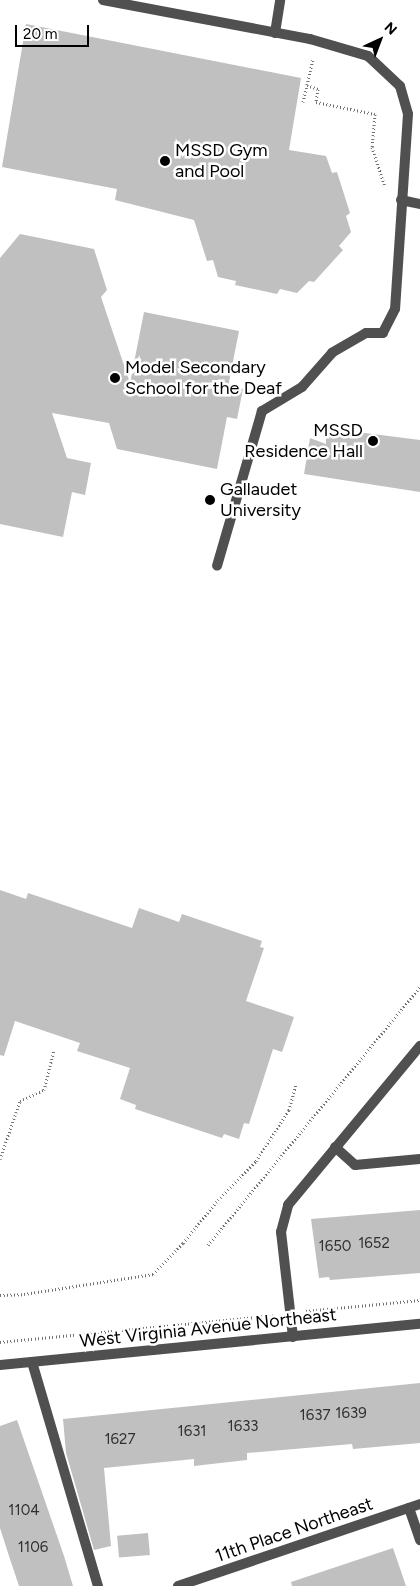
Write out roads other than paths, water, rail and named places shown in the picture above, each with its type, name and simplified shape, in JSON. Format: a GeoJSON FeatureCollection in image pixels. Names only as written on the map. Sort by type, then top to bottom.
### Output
{"type":"FeatureCollection","features":[{"type":"Feature","properties":{"kind":"street"},"geometry":{"type":"LineString","coordinates":[[103,0],[310,40],[368,56],[400,86],[408,114],[395,308],[383,333],[366,333],[332,353],[302,387],[262,411],[217,566]]}},
{"type":"Feature","properties":{"kind":"street"},"geometry":{"type":"LineString","coordinates":[[275,33],[280,0]]}},
{"type":"Feature","properties":{"kind":"street"},"geometry":{"type":"LineString","coordinates":[[401,200],[420,204]]}},
{"type":"Feature","properties":{"kind":"street"},"geometry":{"type":"LineString","coordinates":[[293,1337],[281,1223],[293,1196],[420,1046]]}},
{"type":"Feature","properties":{"kind":"street"},"geometry":{"type":"LineString","coordinates":[[335,1147],[355,1165],[420,1159]]}},
{"type":"Feature","properties":{"kind":"street","name":"West Virginia Avenue Northeast"},"geometry":{"type":"LineString","coordinates":[[0,1365],[420,1324]]}},
{"type":"Feature","properties":{"kind":"street"},"geometry":{"type":"LineString","coordinates":[[32,1362],[98,1586]]}},
{"type":"Feature","properties":{"kind":"street","name":"11th Place Northeast"},"geometry":{"type":"LineString","coordinates":[[178,1586],[420,1504]]}},
{"type":"Feature","properties":{"kind":"street"},"geometry":{"type":"LineString","coordinates":[[408,1508],[420,1540]]}},
{"type":"Feature","properties":{"kind":"place","name":"MSSD Gym and Pool"},"geometry":{"type":"Point","coordinates":[165,161]}},
{"type":"Feature","properties":{"kind":"place","name":"Model Secondary School for the Deaf"},"geometry":{"type":"Point","coordinates":[115,378]}},
{"type":"Feature","properties":{"kind":"place","name":"MSSD Residence Hall"},"geometry":{"type":"Point","coordinates":[373,441]}},
{"type":"Feature","properties":{"kind":"place","name":"Gallaudet University"},"geometry":{"type":"Point","coordinates":[210,500]}}]}
